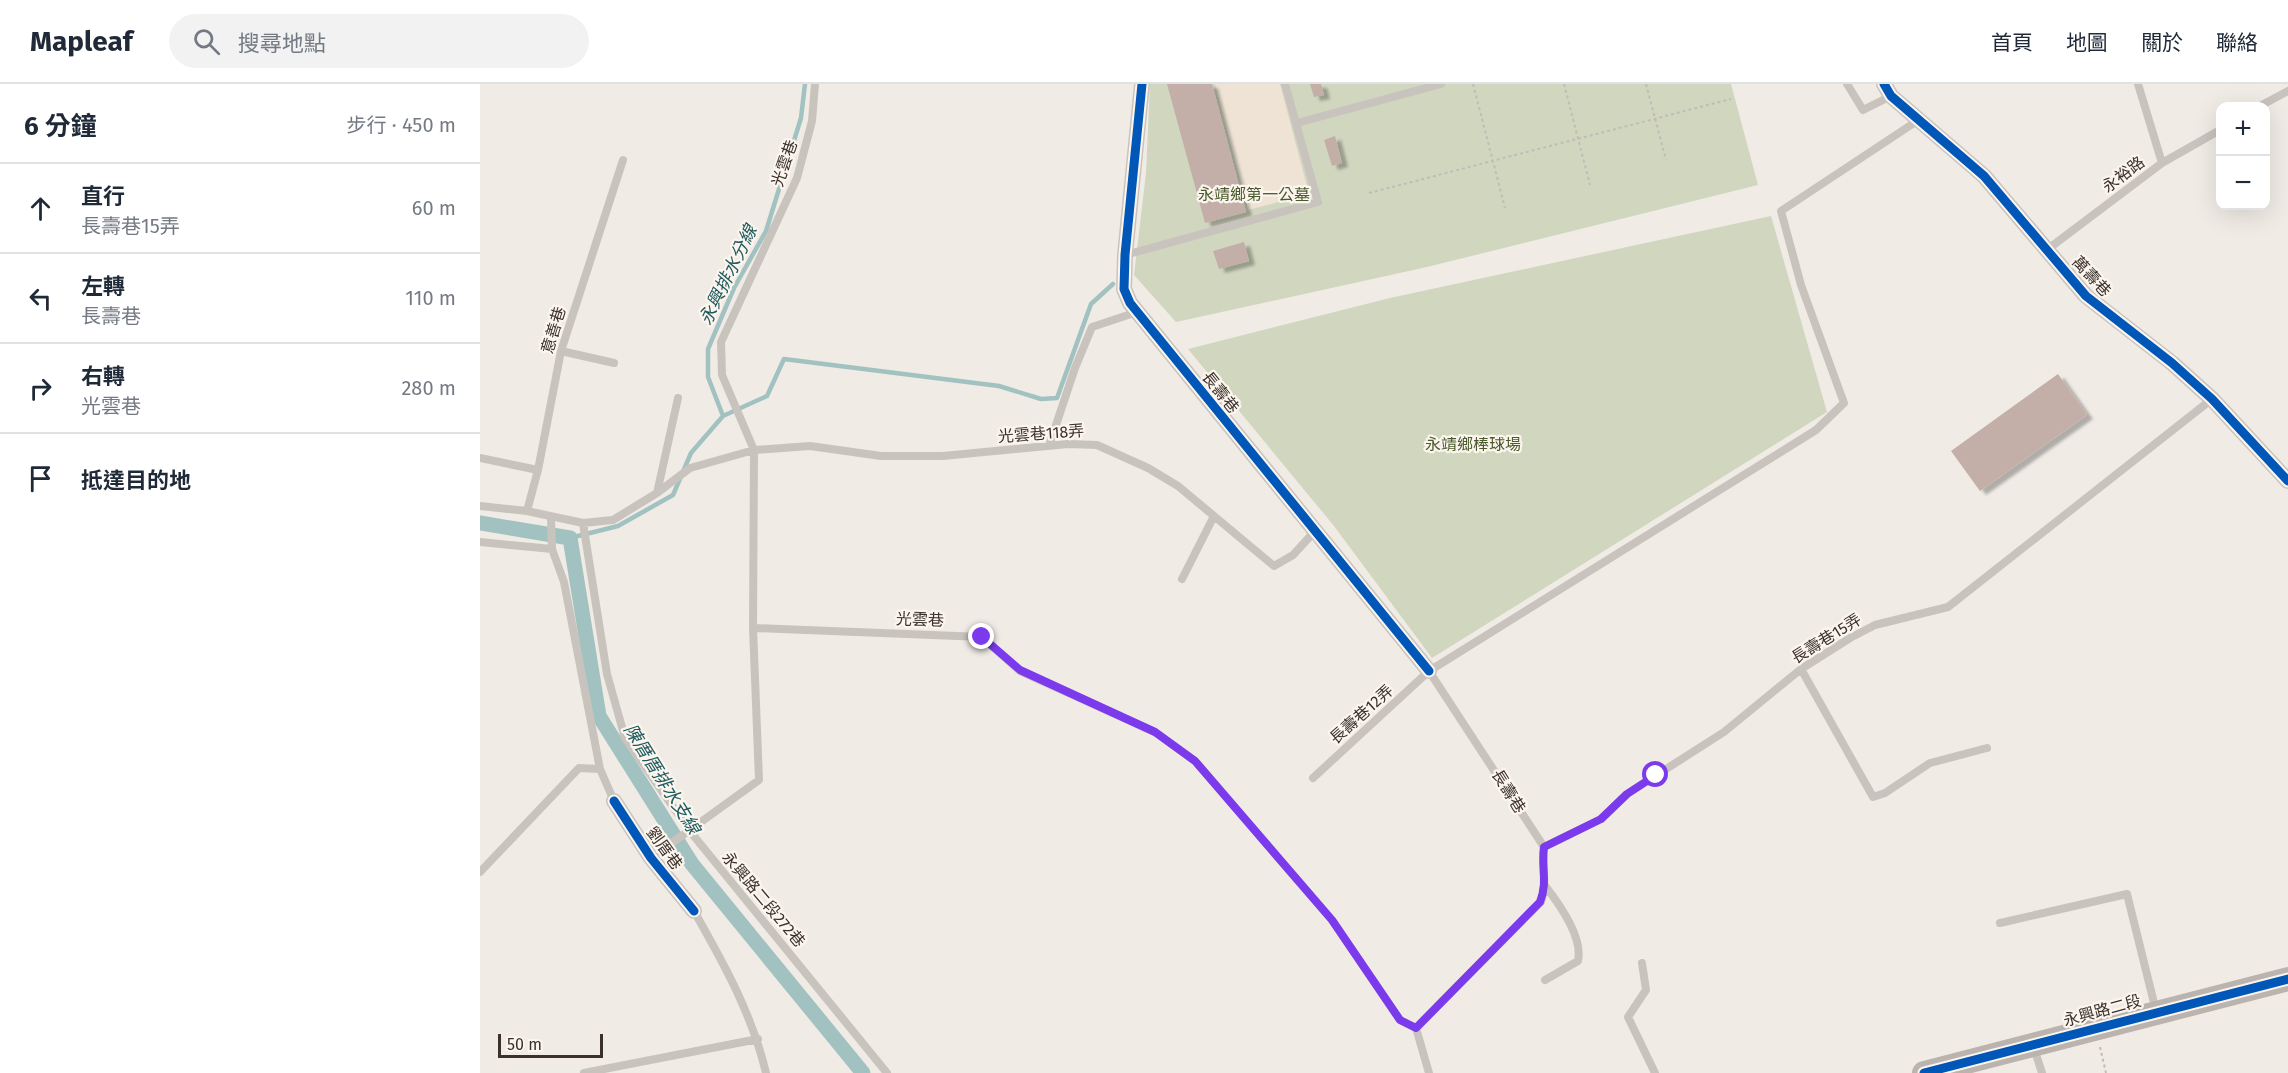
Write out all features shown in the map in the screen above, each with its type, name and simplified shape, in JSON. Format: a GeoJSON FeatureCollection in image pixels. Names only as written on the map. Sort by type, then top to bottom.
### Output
{"type":"FeatureCollection","features":[{"type":"Feature","properties":{"kind":"street","name":"長壽巷"},"geometry":{"type":"LineString","coordinates":[[1142,84],[1125,255],[1124,289],[1137,312],[1430,671]]}},
{"type":"Feature","properties":{"kind":"street","name":"萬壽巷"},"geometry":{"type":"LineString","coordinates":[[1887,90],[1984,176],[2048,249],[2086,297],[2172,363],[2212,399],[2288,481]]}},
{"type":"Feature","properties":{"kind":"street","name":"劉厝巷"},"geometry":{"type":"LineString","coordinates":[[614,801],[651,858],[694,911]]}},
{"type":"Feature","properties":{"kind":"street","name":"永興路二段"},"geometry":{"type":"LineString","coordinates":[[1924,1073],[1968,1067],[2032,1043],[2288,979]]}},
{"type":"Feature","properties":{"kind":"lane","name":"光雲巷"},"geometry":{"type":"LineString","coordinates":[[686,833],[759,780],[753,628],[754,450],[723,375],[721,342],[797,178],[812,121],[815,84]]}},
{"type":"Feature","properties":{"kind":"lane"},"geometry":{"type":"LineString","coordinates":[[1125,255],[1318,202],[1285,84]]}},
{"type":"Feature","properties":{"kind":"lane"},"geometry":{"type":"LineString","coordinates":[[1297,123],[1441,84]]}},
{"type":"Feature","properties":{"kind":"lane"},"geometry":{"type":"LineString","coordinates":[[1847,84],[1863,110],[1887,90]]}},
{"type":"Feature","properties":{"kind":"lane"},"geometry":{"type":"LineString","coordinates":[[2138,84],[2163,163]]}},
{"type":"Feature","properties":{"kind":"lane"},"geometry":{"type":"LineString","coordinates":[[2267,102],[2288,91]]}},
{"type":"Feature","properties":{"kind":"lane","name":"長壽巷12弄"},"geometry":{"type":"LineString","coordinates":[[1312,778],[1430,671],[1816,430],[1844,403],[1801,285],[1781,211],[1920,119]]}},
{"type":"Feature","properties":{"kind":"lane","name":"永裕路"},"geometry":{"type":"LineString","coordinates":[[2048,249],[2163,163],[2216,132]]}},
{"type":"Feature","properties":{"kind":"lane","name":"意善巷"},"geometry":{"type":"LineString","coordinates":[[527,512],[538,470],[561,351],[623,160]]}},
{"type":"Feature","properties":{"kind":"lane"},"geometry":{"type":"LineString","coordinates":[[1049,446],[1075,368],[1092,327],[1137,312]]}},
{"type":"Feature","properties":{"kind":"lane"},"geometry":{"type":"LineString","coordinates":[[561,351],[614,363]]}},
{"type":"Feature","properties":{"kind":"lane"},"geometry":{"type":"LineString","coordinates":[[657,493],[678,399]]}},
{"type":"Feature","properties":{"kind":"lane","name":"長壽巷15弄"},"geometry":{"type":"LineString","coordinates":[[1544,847],[1601,819],[1627,794],[1724,732],[1801,669],[1875,625],[1948,607],[2212,399]]}},
{"type":"Feature","properties":{"kind":"lane","name":"光雲巷118弄"},"geometry":{"type":"LineString","coordinates":[[754,450],[810,446],[881,456],[943,456],[1049,446],[1096,445],[1148,468],[1178,486],[1274,566],[1293,555],[1315,531]]}},
{"type":"Feature","properties":{"kind":"lane"},"geometry":{"type":"LineString","coordinates":[[480,506],[583,523],[613,520],[657,493],[690,468],[754,450]]}},
{"type":"Feature","properties":{"kind":"lane"},"geometry":{"type":"LineString","coordinates":[[480,458],[538,470]]}},
{"type":"Feature","properties":{"kind":"lane"},"geometry":{"type":"LineString","coordinates":[[1182,579],[1214,516]]}},
{"type":"Feature","properties":{"kind":"lane"},"geometry":{"type":"LineString","coordinates":[[551,518],[552,549],[564,582],[600,769],[614,801]]}},
{"type":"Feature","properties":{"kind":"lane","name":"永興路二段272巷"},"geometry":{"type":"LineString","coordinates":[[583,523],[607,674],[625,738],[686,833],[887,1073]]}},
{"type":"Feature","properties":{"kind":"lane"},"geometry":{"type":"LineString","coordinates":[[480,542],[552,549]]}},
{"type":"Feature","properties":{"kind":"lane","name":"光雲巷"},"geometry":{"type":"LineString","coordinates":[[753,628],[982,637],[1020,670],[1155,732],[1195,761],[1332,920],[1400,1020],[1416,1028]]}},
{"type":"Feature","properties":{"kind":"lane"},"geometry":{"type":"LineString","coordinates":[[1801,669],[1873,797],[1885,793],[1930,763],[1987,748]]}},
{"type":"Feature","properties":{"kind":"lane","name":"長壽巷"},"geometry":{"type":"LineString","coordinates":[[1430,671],[1544,847]]}},
{"type":"Feature","properties":{"kind":"lane"},"geometry":{"type":"LineString","coordinates":[[480,872],[579,768],[600,769]]}},
{"type":"Feature","properties":{"kind":"lane"},"geometry":{"type":"LineString","coordinates":[[651,858],[686,833]]}},
{"type":"Feature","properties":{"kind":"lane"},"geometry":{"type":"LineString","coordinates":[[1544,847],[1542,864],[1546,887],[1556,900],[1581,950],[1578,960],[1545,980]]}},
{"type":"Feature","properties":{"kind":"lane"},"geometry":{"type":"LineString","coordinates":[[1429,1073],[1416,1028],[1540,902],[1546,887]]}},
{"type":"Feature","properties":{"kind":"lane"},"geometry":{"type":"LineString","coordinates":[[2000,923],[2127,894],[2156,1011]]}},
{"type":"Feature","properties":{"kind":"lane","name":"劉厝巷"},"geometry":{"type":"LineString","coordinates":[[694,911],[736,986],[758,1039],[766,1073]]}},
{"type":"Feature","properties":{"kind":"lane"},"geometry":{"type":"LineString","coordinates":[[1642,963],[1646,990],[1628,1017],[1655,1073]]}},
{"type":"Feature","properties":{"kind":"lane"},"geometry":{"type":"LineString","coordinates":[[584,1073],[758,1039]]}},
{"type":"Feature","properties":{"kind":"lane"},"geometry":{"type":"LineString","coordinates":[[2032,1043],[2042,1073]]}},
{"type":"Feature","properties":{"kind":"path"},"geometry":{"type":"LineString","coordinates":[[1473,84],[1505,207]]}},
{"type":"Feature","properties":{"kind":"path"},"geometry":{"type":"LineString","coordinates":[[1564,84],[1590,185]]}},
{"type":"Feature","properties":{"kind":"path"},"geometry":{"type":"LineString","coordinates":[[1646,84],[1666,160]]}},
{"type":"Feature","properties":{"kind":"path"},"geometry":{"type":"LineString","coordinates":[[1369,193],[1731,99]]}},
{"type":"Feature","properties":{"kind":"path"},"geometry":{"type":"LineString","coordinates":[[2095,1027],[2106,1073]]}},
{"type":"Feature","properties":{"kind":"green space","name":"永靖鄉第一公墓"},"geometry":{"type":"Polygon","coordinates":[[[1150,84],[1731,84],[1758,185],[1427,267],[1176,322],[1134,275],[1146,173],[1150,84]]]}},
{"type":"Feature","properties":{"kind":"green space","name":"永靖鄉棒球場"},"geometry":{"type":"Polygon","coordinates":[[[1771,216],[1827,412],[1432,658],[1334,526],[1188,349],[1390,298],[1771,216]]]}},
{"type":"Feature","properties":{"kind":"shaded area"},"geometry":{"type":"Polygon","coordinates":[[[1215,84],[1280,84],[1309,194],[1248,210],[1215,84]]]}},
{"type":"Feature","properties":{"kind":"building"},"geometry":{"type":"Polygon","coordinates":[[[1167,84],[1212,84],[1246,212],[1205,223],[1167,84]]]}},
{"type":"Feature","properties":{"kind":"building"},"geometry":{"type":"Polygon","coordinates":[[[1310,84],[1321,84],[1324,95],[1314,97],[1310,84]]]}},
{"type":"Feature","properties":{"kind":"building"},"geometry":{"type":"Polygon","coordinates":[[[1335,136],[1342,163],[1332,166],[1324,140],[1335,136]]]}},
{"type":"Feature","properties":{"kind":"building"},"geometry":{"type":"Polygon","coordinates":[[[1244,242],[1249,261],[1219,269],[1213,251],[1244,242]]]}},
{"type":"Feature","properties":{"kind":"building"},"geometry":{"type":"Polygon","coordinates":[[[2058,374],[2087,415],[1980,491],[1951,451],[2058,374]]]}},
{"type":"Feature","properties":{"kind":"waterway","name":"永興排水分線"},"geometry":{"type":"LineString","coordinates":[[570,538],[618,526],[673,495],[691,453],[723,416],[708,377],[708,349],[734,288],[766,231],[801,118],[805,84]]}},
{"type":"Feature","properties":{"kind":"waterway"},"geometry":{"type":"LineString","coordinates":[[723,416],[767,396],[784,359],[999,386],[1041,399],[1057,398],[1091,304],[1113,284]]}},
{"type":"Feature","properties":{"kind":"waterway","name":"陳厝厝排水支線"},"geometry":{"type":"LineString","coordinates":[[480,523],[570,538],[599,716],[692,864],[863,1073]]}},
{"type":"Feature","properties":{"kind":"cycle path"},"geometry":{"type":"LineString","coordinates":[[1142,84],[1125,255],[1124,289],[1130,303],[1429,671]]}},
{"type":"Feature","properties":{"kind":"cycle path"},"geometry":{"type":"LineString","coordinates":[[1884,84],[1891,96],[1984,176],[2086,296],[2172,363],[2212,399],[2288,481]]}},
{"type":"Feature","properties":{"kind":"cycle path"},"geometry":{"type":"LineString","coordinates":[[614,801],[651,858],[694,911]]}},
{"type":"Feature","properties":{"kind":"cycle path"},"geometry":{"type":"LineString","coordinates":[[1924,1073],[2288,979]]}},
{"type":"Feature","properties":{"kind":"route"},"geometry":{"type":"LineString","coordinates":[[982,637],[1020,670],[1155,732],[1195,761],[1332,920],[1400,1020],[1416,1028],[1540,902],[1546,887],[1542,864],[1544,847],[1601,819],[1627,794],[1656,775]]}}]}
